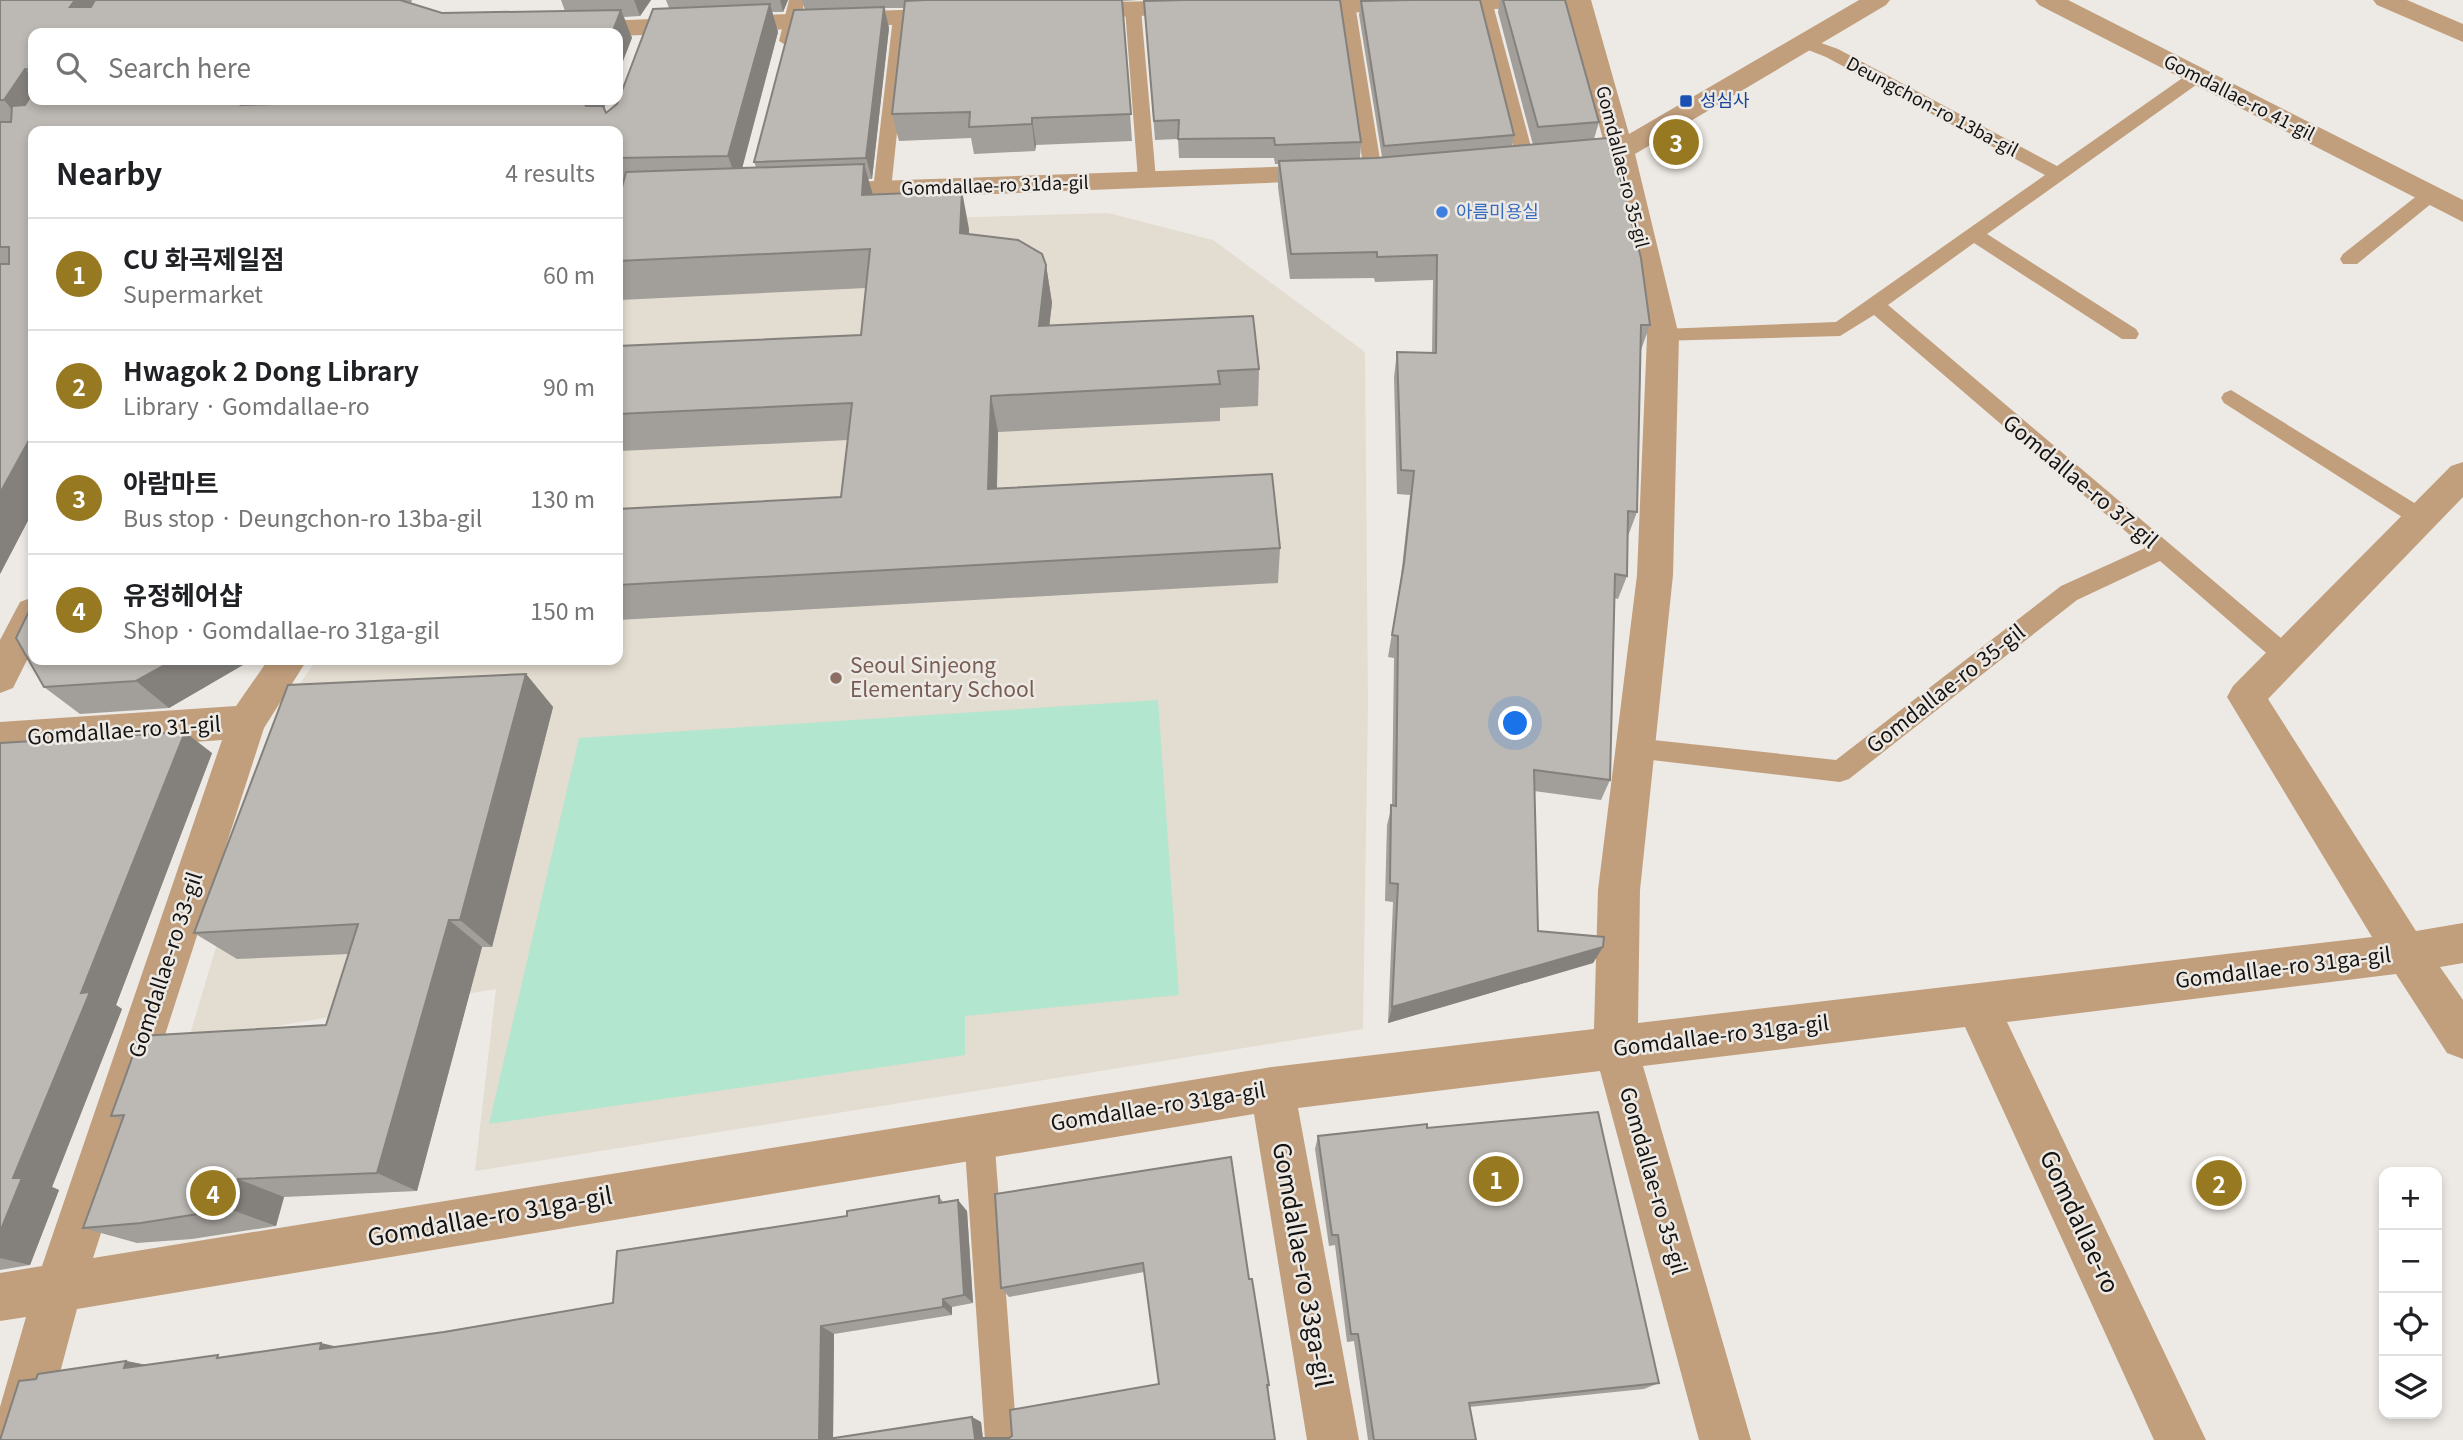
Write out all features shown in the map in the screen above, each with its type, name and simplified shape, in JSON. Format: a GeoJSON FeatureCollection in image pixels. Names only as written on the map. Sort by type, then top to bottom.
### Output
{"type":"FeatureCollection","features":[{"type":"Feature","properties":{"kind":"street"},"geometry":{"type":"LineString","coordinates":[[642,53],[662,0]]}},
{"type":"Feature","properties":{"kind":"street"},"geometry":{"type":"LineString","coordinates":[[1269,6],[1296,3],[1535,0]]}},
{"type":"Feature","properties":{"kind":"street","name":"Gomdallae-ro 35-gil"},"geometry":{"type":"LineString","coordinates":[[1578,0],[1620,151],[1663,336],[1655,575],[1619,890],[1616,1049],[1725,1440]]}},
{"type":"Feature","properties":{"kind":"street"},"geometry":{"type":"LineString","coordinates":[[1536,158],[1620,151],[1877,0]]}},
{"type":"Feature","properties":{"kind":"street","name":"Gomdallae-ro 41-gil"},"geometry":{"type":"LineString","coordinates":[[2048,0],[2463,212]]}},
{"type":"Feature","properties":{"kind":"street"},"geometry":{"type":"LineString","coordinates":[[2386,0],[2463,34]]}},
{"type":"Feature","properties":{"kind":"street"},"geometry":{"type":"LineString","coordinates":[[1044,12],[1133,9],[1173,4],[1214,7]]}},
{"type":"Feature","properties":{"kind":"street"},"geometry":{"type":"LineString","coordinates":[[623,28],[795,11],[979,15]]}},
{"type":"Feature","properties":{"kind":"street","name":"Gomdallae-ro 31da-gil"},"geometry":{"type":"LineString","coordinates":[[787,193],[1385,171]]}},
{"type":"Feature","properties":{"kind":"street"},"geometry":{"type":"LineString","coordinates":[[2463,475],[2246,697],[2406,953],[2463,1038]]}},
{"type":"Feature","properties":{"kind":"street"},"geometry":{"type":"LineString","coordinates":[[0,677],[28,622]]}},
{"type":"Feature","properties":{"kind":"street","name":"Gomdallae-ro 33-gil"},"geometry":{"type":"LineString","coordinates":[[16,1440],[58,1290],[247,722],[285,665]]}},
{"type":"Feature","properties":{"kind":"street","name":"Gomdallae-ro 31-gil"},"geometry":{"type":"LineString","coordinates":[[0,739],[247,722]]}},
{"type":"Feature","properties":{"kind":"street","name":"Gomdallae-ro 31ga-gil"},"geometry":{"type":"LineString","coordinates":[[0,1297],[58,1290],[979,1135],[1272,1089],[2406,953],[2463,943]]}},
{"type":"Feature","properties":{"kind":"street","name":"Gomdallae-ro"},"geometry":{"type":"LineString","coordinates":[[1977,1005],[2180,1440]]}},
{"type":"Feature","properties":{"kind":"street","name":"Gomdallae-ro 33ga-gil"},"geometry":{"type":"LineString","coordinates":[[1272,1089],[1333,1440]]}},
{"type":"Feature","properties":{"kind":"lane"},"geometry":{"type":"LineString","coordinates":[[1484,1],[1536,158]]}},
{"type":"Feature","properties":{"kind":"lane","name":"Gomdallae-ro 31da-gil"},"geometry":{"type":"LineString","coordinates":[[1347,4],[1385,171]]}},
{"type":"Feature","properties":{"kind":"lane"},"geometry":{"type":"LineString","coordinates":[[1133,9],[1147,179]]}},
{"type":"Feature","properties":{"kind":"lane"},"geometry":{"type":"LineString","coordinates":[[782,61],[795,11]]}},
{"type":"Feature","properties":{"kind":"lane"},"geometry":{"type":"LineString","coordinates":[[882,190],[910,12]]}},
{"type":"Feature","properties":{"kind":"lane","name":"Deungchon-ro 13ba-gil"},"geometry":{"type":"LineString","coordinates":[[1804,42],[1832,53],[2058,174]]}},
{"type":"Feature","properties":{"kind":"lane"},"geometry":{"type":"LineString","coordinates":[[1663,336],[1840,329],[2197,76]]}},
{"type":"Feature","properties":{"kind":"lane"},"geometry":{"type":"LineString","coordinates":[[2350,259],[2430,195]]}},
{"type":"Feature","properties":{"kind":"lane"},"geometry":{"type":"LineString","coordinates":[[1974,234],[2129,334]]}},
{"type":"Feature","properties":{"kind":"lane","name":"Gomdallae-ro 37-gil"},"geometry":{"type":"LineString","coordinates":[[1875,305],[2287,657]]}},
{"type":"Feature","properties":{"kind":"lane"},"geometry":{"type":"LineString","coordinates":[[2231,398],[2421,518]]}},
{"type":"Feature","properties":{"kind":"lane","name":"Gomdallae-ro 35-gil"},"geometry":{"type":"LineString","coordinates":[[1635,749],[1840,771],[2069,593],[2161,551]]}},
{"type":"Feature","properties":{"kind":"lane"},"geometry":{"type":"LineString","coordinates":[[979,1135],[1001,1440]]}},
{"type":"Feature","properties":{"kind":"shaded area","name":"Seoul Sinjeong Elementary School"},"geometry":{"type":"Polygon","coordinates":[[[1108,213],[1213,240],[1365,352],[1368,704],[1363,1029],[475,1171],[496,989],[188,1041],[291,697],[313,665],[623,665],[623,228],[1108,213]]]}},
{"type":"Feature","properties":{"kind":"green space"},"geometry":{"type":"Polygon","coordinates":[[[1158,700],[1179,995],[965,1016],[965,1055],[489,1124],[579,738],[1158,700]]]}},
{"type":"Feature","properties":{"kind":"building"},"geometry":{"type":"Polygon","coordinates":[[[0,0],[75,0],[70,7],[91,7],[95,0],[400,0],[442,13],[621,10],[614,28],[28,28],[28,69],[25,69],[4,100],[0,100],[0,0]]]}},
{"type":"Feature","properties":{"kind":"building"},"geometry":{"type":"Polygon","coordinates":[[[1122,0],[1131,114],[1032,118],[1032,124],[969,127],[970,112],[892,114],[905,1],[1122,0]]]}},
{"type":"Feature","properties":{"kind":"building"},"geometry":{"type":"Polygon","coordinates":[[[1340,0],[1361,142],[1275,145],[1274,138],[1178,139],[1179,120],[1154,121],[1144,1],[1340,0]]]}},
{"type":"Feature","properties":{"kind":"building"},"geometry":{"type":"Polygon","coordinates":[[[1480,0],[1514,135],[1384,146],[1361,1],[1480,0]]]}},
{"type":"Feature","properties":{"kind":"building"},"geometry":{"type":"Polygon","coordinates":[[[1503,0],[1565,0],[1599,122],[1538,127],[1503,0]]]}},
{"type":"Feature","properties":{"kind":"building"},"geometry":{"type":"Polygon","coordinates":[[[770,4],[728,156],[623,158],[623,126],[28,126],[28,442],[0,493],[0,264],[9,264],[9,247],[0,247],[0,122],[11,122],[12,106],[25,105],[28,100],[28,105],[585,105],[603,106],[606,113],[616,105],[623,105],[623,88],[653,9],[770,4]]]}},
{"type":"Feature","properties":{"kind":"building"},"geometry":{"type":"Polygon","coordinates":[[[884,7],[866,158],[754,162],[794,10],[884,7]]]}},
{"type":"Feature","properties":{"kind":"building"},"geometry":{"type":"Polygon","coordinates":[[[1607,138],[1610,149],[1613,149],[1641,258],[1650,325],[1641,325],[1637,512],[1628,511],[1627,576],[1615,574],[1610,780],[1534,770],[1538,931],[1604,937],[1603,947],[1392,1007],[1398,884],[1390,883],[1391,805],[1396,806],[1398,636],[1392,635],[1404,563],[1414,471],[1401,470],[1397,352],[1436,353],[1437,255],[1377,257],[1377,252],[1291,254],[1279,161],[1376,158],[1607,138]]]}},
{"type":"Feature","properties":{"kind":"building"},"geometry":{"type":"Polygon","coordinates":[[[864,164],[862,195],[962,191],[960,233],[1018,240],[1042,254],[1046,265],[1039,326],[1253,316],[1259,369],[1218,371],[1220,384],[991,396],[988,489],[1272,474],[1280,548],[623,585],[623,509],[841,497],[852,403],[623,414],[623,346],[861,335],[870,249],[623,261],[623,184],[626,172],[864,164]]]}},
{"type":"Feature","properties":{"kind":"building"},"geometry":{"type":"Polygon","coordinates":[[[28,613],[28,659],[16,638],[28,613]]]}},
{"type":"Feature","properties":{"kind":"building"},"geometry":{"type":"Polygon","coordinates":[[[31,665],[165,665],[136,681],[44,687],[31,665]]]}},
{"type":"Feature","properties":{"kind":"building"},"geometry":{"type":"Polygon","coordinates":[[[526,674],[460,920],[449,920],[377,1173],[238,1179],[229,1209],[141,1223],[83,1228],[124,1115],[111,1116],[140,1036],[326,1025],[358,924],[194,933],[288,685],[526,674]]]}},
{"type":"Feature","properties":{"kind":"building"},"geometry":{"type":"Polygon","coordinates":[[[185,732],[81,993],[90,992],[13,1178],[22,1178],[0,1232],[0,743],[185,732]]]}},
{"type":"Feature","properties":{"kind":"building"},"geometry":{"type":"Polygon","coordinates":[[[1598,1112],[1659,1383],[1469,1403],[1476,1440],[1374,1440],[1358,1334],[1351,1334],[1338,1235],[1332,1235],[1318,1136],[1427,1124],[1427,1128],[1598,1112]]]}},
{"type":"Feature","properties":{"kind":"building"},"geometry":{"type":"Polygon","coordinates":[[[1231,1157],[1249,1279],[1252,1279],[1269,1385],[1275,1440],[821,1440],[972,1417],[975,1438],[1009,1438],[1012,1436],[1010,1410],[1159,1384],[1143,1263],[1001,1288],[995,1194],[1231,1157]]]}},
{"type":"Feature","properties":{"kind":"building"},"geometry":{"type":"Polygon","coordinates":[[[939,1196],[939,1203],[958,1200],[964,1295],[943,1299],[943,1307],[821,1326],[819,1440],[0,1440],[19,1381],[36,1379],[38,1374],[126,1361],[124,1368],[218,1355],[217,1358],[321,1343],[320,1349],[444,1332],[613,1303],[617,1251],[847,1216],[847,1211],[939,1196]]]}},
{"type":"Feature","properties":{"kind":"place","name":"성심사"},"geometry":{"type":"Point","coordinates":[1686,101]}},
{"type":"Feature","properties":{"kind":"place","name":"아람마트"},"geometry":{"type":"Point","coordinates":[1676,142]}},
{"type":"Feature","properties":{"kind":"place","name":"아름미용실"},"geometry":{"type":"Point","coordinates":[1442,212]}},
{"type":"Feature","properties":{"kind":"place","name":"Seoul Sinjeong Elementary School"},"geometry":{"type":"Point","coordinates":[836,678]}},
{"type":"Feature","properties":{"kind":"place","name":"CU 화곡제일점"},"geometry":{"type":"Point","coordinates":[1496,1179]}},
{"type":"Feature","properties":{"kind":"place","name":"Hwagok 2 Dong Library"},"geometry":{"type":"Point","coordinates":[2219,1183]}},
{"type":"Feature","properties":{"kind":"place","name":"유정헤어샵"},"geometry":{"type":"Point","coordinates":[213,1193]}}]}
